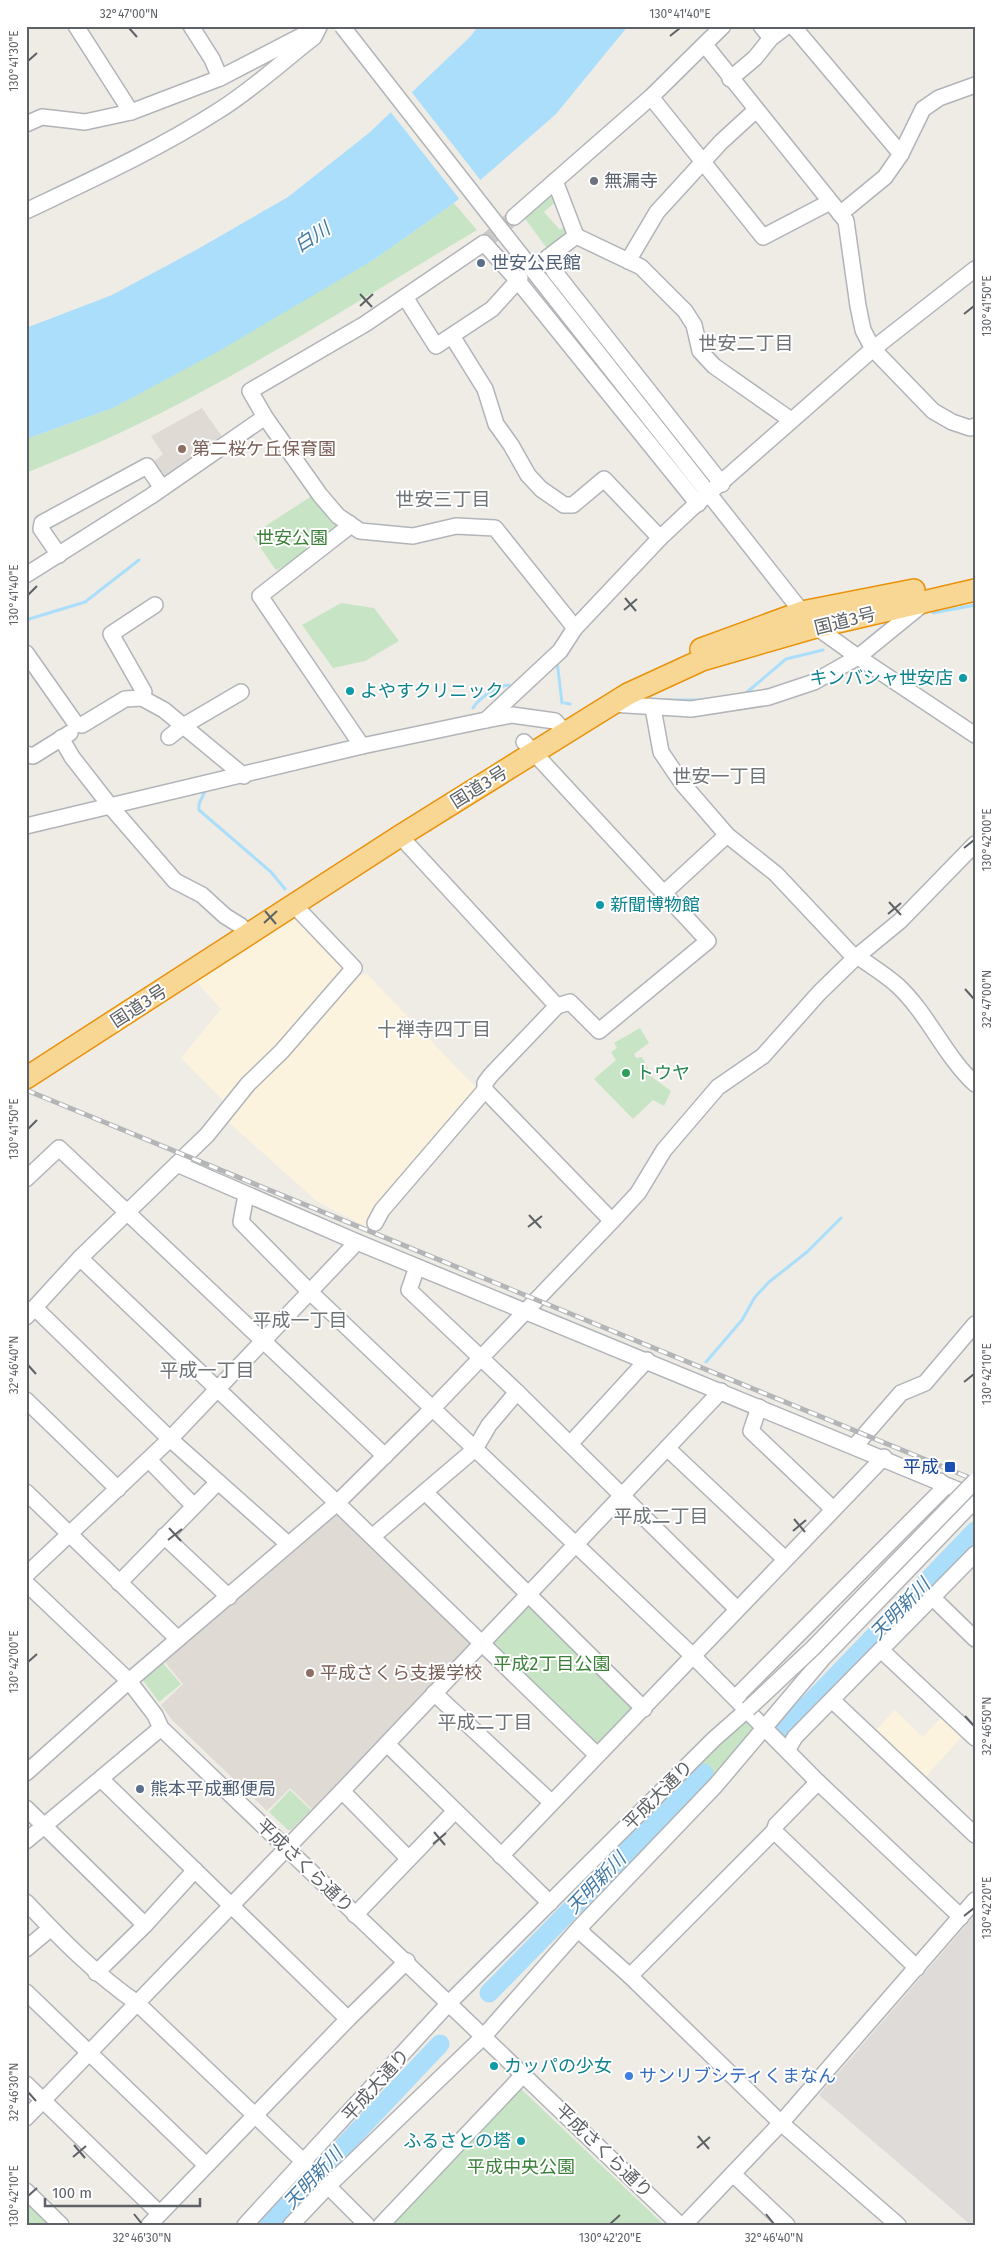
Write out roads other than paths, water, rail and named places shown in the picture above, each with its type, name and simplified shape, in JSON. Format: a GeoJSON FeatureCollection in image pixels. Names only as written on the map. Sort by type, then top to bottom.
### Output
{"type":"FeatureCollection","features":[{"type":"Feature","properties":{"kind":"highway","name":"国道3号"},"geometry":{"type":"LineString","coordinates":[[560,726],[702,660],[809,620],[975,578]]}},
{"type":"Feature","properties":{"kind":"highway","name":"国道3号"},"geometry":{"type":"LineString","coordinates":[[26,1078],[37,1061],[241,926],[528,747],[617,687],[731,636],[809,620],[927,601],[975,590]]}},
{"type":"Feature","properties":{"kind":"highway","name":"国道3号"},"geometry":{"type":"LineString","coordinates":[[37,1061],[294,905],[400,836],[489,782],[528,747]]}},
{"type":"Feature","properties":{"kind":"street"},"geometry":{"type":"LineString","coordinates":[[76,26],[131,112]]}},
{"type":"Feature","properties":{"kind":"street"},"geometry":{"type":"LineString","coordinates":[[191,26],[212,59],[220,78]]}},
{"type":"Feature","properties":{"kind":"street"},"geometry":{"type":"LineString","coordinates":[[342,26],[502,231],[703,500]]}},
{"type":"Feature","properties":{"kind":"street"},"geometry":{"type":"LineString","coordinates":[[514,217],[651,97],[722,26]]}},
{"type":"Feature","properties":{"kind":"street"},"geometry":{"type":"LineString","coordinates":[[761,26],[771,38]]}},
{"type":"Feature","properties":{"kind":"street"},"geometry":{"type":"LineString","coordinates":[[730,79],[756,58],[771,38],[787,26]]}},
{"type":"Feature","properties":{"kind":"street"},"geometry":{"type":"LineString","coordinates":[[793,26],[901,154]]}},
{"type":"Feature","properties":{"kind":"street"},"geometry":{"type":"LineString","coordinates":[[26,124],[42,117],[85,122],[131,112],[220,78],[319,27]]}},
{"type":"Feature","properties":{"kind":"street"},"geometry":{"type":"LineString","coordinates":[[26,212],[109,171],[219,111],[251,89],[314,37],[319,27]]}},
{"type":"Feature","properties":{"kind":"street"},"geometry":{"type":"LineString","coordinates":[[705,45],[730,79],[846,222],[863,330],[873,349],[933,410],[952,422],[970,428],[975,426]]}},
{"type":"Feature","properties":{"kind":"street"},"geometry":{"type":"LineString","coordinates":[[651,97],[763,237],[835,208],[885,177],[901,154],[923,109],[939,98],[975,85]]}},
{"type":"Feature","properties":{"kind":"street"},"geometry":{"type":"LineString","coordinates":[[628,261],[657,212],[703,161],[756,110]]}},
{"type":"Feature","properties":{"kind":"street"},"geometry":{"type":"LineString","coordinates":[[556,181],[576,236],[641,267],[685,311],[694,325],[700,351],[714,366],[791,420]]}},
{"type":"Feature","properties":{"kind":"street"},"geometry":{"type":"LineString","coordinates":[[576,236],[547,258],[554,270],[722,484]]}},
{"type":"Feature","properties":{"kind":"street"},"geometry":{"type":"LineString","coordinates":[[575,628],[495,528],[456,526],[413,536],[393,535],[360,531],[338,516],[320,495],[265,417],[250,391],[364,324],[484,243],[519,279],[703,500],[809,620],[858,657],[975,735]]}},
{"type":"Feature","properties":{"kind":"street"},"geometry":{"type":"LineString","coordinates":[[486,720],[560,651],[575,628],[660,538],[873,349],[975,269]]}},
{"type":"Feature","properties":{"kind":"street"},"geometry":{"type":"LineString","coordinates":[[405,297],[436,346],[492,309],[519,279]]}},
{"type":"Feature","properties":{"kind":"street"},"geometry":{"type":"LineString","coordinates":[[452,336],[485,389],[496,424],[511,445],[528,475],[541,488],[564,505],[573,505],[604,479],[660,538]]}},
{"type":"Feature","properties":{"kind":"street"},"geometry":{"type":"LineString","coordinates":[[26,575],[162,488],[265,417]]}},
{"type":"Feature","properties":{"kind":"street"},"geometry":{"type":"LineString","coordinates":[[59,555],[41,529],[42,522],[147,466],[162,488]]}},
{"type":"Feature","properties":{"kind":"street"},"geometry":{"type":"LineString","coordinates":[[349,523],[346,529],[260,596],[362,746]]}},
{"type":"Feature","properties":{"kind":"street"},"geometry":{"type":"LineString","coordinates":[[609,704],[691,709],[769,697],[814,682],[858,657],[927,601]]}},
{"type":"Feature","properties":{"kind":"street"},"geometry":{"type":"LineString","coordinates":[[142,698],[144,692],[111,634],[155,605]]}},
{"type":"Feature","properties":{"kind":"street"},"geometry":{"type":"LineString","coordinates":[[26,653],[76,724],[82,725]]}},
{"type":"Feature","properties":{"kind":"street"},"geometry":{"type":"LineString","coordinates":[[169,737],[183,726],[241,692]]}},
{"type":"Feature","properties":{"kind":"street"},"geometry":{"type":"LineString","coordinates":[[26,754],[33,756],[125,699],[142,698],[164,710],[244,776]]}},
{"type":"Feature","properties":{"kind":"street"},"geometry":{"type":"LineString","coordinates":[[653,708],[661,752],[682,783],[727,836],[776,874],[856,957],[898,986],[917,1009],[962,1072],[975,1084]]}},
{"type":"Feature","properties":{"kind":"street"},"geometry":{"type":"LineString","coordinates":[[26,826],[244,776],[362,746],[486,720],[512,716],[560,726]]}},
{"type":"Feature","properties":{"kind":"street"},"geometry":{"type":"LineString","coordinates":[[61,738],[72,757],[111,807],[175,881],[202,895],[225,916],[241,926]]}},
{"type":"Feature","properties":{"kind":"street"},"geometry":{"type":"LineString","coordinates":[[375,1223],[382,1210],[485,1090],[485,1083],[491,1075],[557,1006],[570,1002],[600,1031],[708,941],[528,747]]}},
{"type":"Feature","properties":{"kind":"street"},"geometry":{"type":"LineString","coordinates":[[400,836],[557,1006]]}},
{"type":"Feature","properties":{"kind":"street"},"geometry":{"type":"LineString","coordinates":[[664,893],[727,836]]}},
{"type":"Feature","properties":{"kind":"street"},"geometry":{"type":"LineString","coordinates":[[26,1773],[129,1681],[230,1597],[288,1544],[338,1503],[432,1409],[612,1221],[638,1192],[664,1150],[718,1087],[763,1056],[819,992],[856,957],[900,921],[975,844]]}},
{"type":"Feature","properties":{"kind":"street"},"geometry":{"type":"LineString","coordinates":[[288,1544],[31,1313],[80,1258],[207,1135],[248,1084],[282,1050],[354,968],[294,905]]}},
{"type":"Feature","properties":{"kind":"street"},"geometry":{"type":"LineString","coordinates":[[485,1090],[612,1221]]}},
{"type":"Feature","properties":{"kind":"street"},"geometry":{"type":"LineString","coordinates":[[26,1179],[59,1148],[385,1456]]}},
{"type":"Feature","properties":{"kind":"street"},"geometry":{"type":"LineString","coordinates":[[177,1164],[417,1267],[940,1481],[975,1499]]}},
{"type":"Feature","properties":{"kind":"street"},"geometry":{"type":"LineString","coordinates":[[246,1195],[241,1222],[309,1291],[736,1697],[818,1782],[960,1917]]}},
{"type":"Feature","properties":{"kind":"street"},"geometry":{"type":"LineString","coordinates":[[26,1576],[170,1439],[216,1388],[357,1242]]}},
{"type":"Feature","properties":{"kind":"street"},"geometry":{"type":"LineString","coordinates":[[80,1258],[338,1503],[597,1755]]}},
{"type":"Feature","properties":{"kind":"street"},"geometry":{"type":"LineString","coordinates":[[417,1267],[409,1290],[517,1392],[737,1609]]}},
{"type":"Feature","properties":{"kind":"street"},"geometry":{"type":"LineString","coordinates":[[855,1446],[901,1393],[924,1383],[975,1324]]}},
{"type":"Feature","properties":{"kind":"street"},"geometry":{"type":"LineString","coordinates":[[570,1444],[647,1360]]}},
{"type":"Feature","properties":{"kind":"street"},"geometry":{"type":"LineString","coordinates":[[26,2118],[387,1744],[721,1391]]}},
{"type":"Feature","properties":{"kind":"street"},"geometry":{"type":"LineString","coordinates":[[372,1537],[475,1449],[489,1426],[517,1392]]}},
{"type":"Feature","properties":{"kind":"street"},"geometry":{"type":"LineString","coordinates":[[26,1400],[118,1490]]}},
{"type":"Feature","properties":{"kind":"street"},"geometry":{"type":"LineString","coordinates":[[759,1407],[751,1431],[833,1510]]}},
{"type":"Feature","properties":{"kind":"street"},"geometry":{"type":"LineString","coordinates":[[667,1448],[785,1559]]}},
{"type":"Feature","properties":{"kind":"street"},"geometry":{"type":"LineString","coordinates":[[501,1856],[884,1458]]}},
{"type":"Feature","properties":{"kind":"street"},"geometry":{"type":"LineString","coordinates":[[148,1460],[193,1506]]}},
{"type":"Feature","properties":{"kind":"street"},"geometry":{"type":"LineString","coordinates":[[736,1697],[942,1490],[940,1481]]}},
{"type":"Feature","properties":{"kind":"street","name":"平成大通り"},"geometry":{"type":"LineString","coordinates":[[245,2225],[449,2003],[709,1744],[813,1648],[975,1481]]}},
{"type":"Feature","properties":{"kind":"street"},"geometry":{"type":"LineString","coordinates":[[118,1583],[218,1482]]}},
{"type":"Feature","properties":{"kind":"street"},"geometry":{"type":"LineString","coordinates":[[26,1492],[178,1639]]}},
{"type":"Feature","properties":{"kind":"street"},"geometry":{"type":"LineString","coordinates":[[425,1492],[644,1709]]}},
{"type":"Feature","properties":{"kind":"street","name":"平成大通り"},"geometry":{"type":"LineString","coordinates":[[291,2225],[328,2186],[484,2036],[580,1926],[700,1802],[824,1657],[975,1499]]}},
{"type":"Feature","properties":{"kind":"street"},"geometry":{"type":"LineString","coordinates":[[164,1536],[230,1597]]}},
{"type":"Feature","properties":{"kind":"street"},"geometry":{"type":"LineString","coordinates":[[788,1749],[796,1737],[975,1554]]}},
{"type":"Feature","properties":{"kind":"street","name":"平成さくら通り"},"geometry":{"type":"LineString","coordinates":[[26,1583],[129,1681],[155,1715],[161,1728],[682,2225]]}},
{"type":"Feature","properties":{"kind":"street"},"geometry":{"type":"LineString","coordinates":[[932,1597],[975,1638]]}},
{"type":"Feature","properties":{"kind":"street"},"geometry":{"type":"LineString","coordinates":[[881,1650],[975,1738]]}},
{"type":"Feature","properties":{"kind":"street"},"geometry":{"type":"LineString","coordinates":[[434,1693],[552,1802]]}},
{"type":"Feature","properties":{"kind":"street"},"geometry":{"type":"LineString","coordinates":[[832,1700],[975,1835]]}},
{"type":"Feature","properties":{"kind":"street"},"geometry":{"type":"LineString","coordinates":[[26,1841],[161,1728]]}},
{"type":"Feature","properties":{"kind":"street"},"geometry":{"type":"LineString","coordinates":[[387,1744],[550,1904]]}},
{"type":"Feature","properties":{"kind":"street"},"geometry":{"type":"LineString","coordinates":[[101,1778],[348,2019]]}},
{"type":"Feature","properties":{"kind":"street"},"geometry":{"type":"LineString","coordinates":[[630,1976],[774,1831],[776,1826],[818,1782]]}},
{"type":"Feature","properties":{"kind":"street"},"geometry":{"type":"LineString","coordinates":[[342,1791],[408,1858]]}},
{"type":"Feature","properties":{"kind":"street"},"geometry":{"type":"LineString","coordinates":[[26,1808],[145,1925]]}},
{"type":"Feature","properties":{"kind":"street"},"geometry":{"type":"LineString","coordinates":[[355,1915],[455,1811]]}},
{"type":"Feature","properties":{"kind":"street"},"geometry":{"type":"LineString","coordinates":[[774,1831],[917,1968]]}},
{"type":"Feature","properties":{"kind":"street"},"geometry":{"type":"LineString","coordinates":[[96,1972],[145,1925],[195,1870]]}},
{"type":"Feature","properties":{"kind":"street"},"geometry":{"type":"LineString","coordinates":[[682,2225],[781,2123],[975,1900]]}},
{"type":"Feature","properties":{"kind":"street"},"geometry":{"type":"LineString","coordinates":[[26,1902],[96,1972],[137,2003],[304,2163]]}},
{"type":"Feature","properties":{"kind":"street"},"geometry":{"type":"LineString","coordinates":[[580,1926],[584,1935],[630,1976],[781,2123],[898,2225]]}},
{"type":"Feature","properties":{"kind":"street"},"geometry":{"type":"LineString","coordinates":[[26,1949],[50,1928]]}},
{"type":"Feature","properties":{"kind":"street"},"geometry":{"type":"LineString","coordinates":[[149,2225],[348,2019],[407,1961]]}},
{"type":"Feature","properties":{"kind":"street"},"geometry":{"type":"LineString","coordinates":[[26,1992],[206,2165]]}},
{"type":"Feature","properties":{"kind":"street"},"geometry":{"type":"LineString","coordinates":[[380,2225],[524,2074]]}},
{"type":"Feature","properties":{"kind":"street"},"geometry":{"type":"LineString","coordinates":[[26,2084],[159,2213]]}},
{"type":"Feature","properties":{"kind":"street"},"geometry":{"type":"LineString","coordinates":[[733,2174],[787,2225]]}},
{"type":"Feature","properties":{"kind":"street"},"geometry":{"type":"LineString","coordinates":[[328,2186],[368,2225]]}},
{"type":"Feature","properties":{"kind":"street"},"geometry":{"type":"LineString","coordinates":[[26,2191],[61,2225]]}},
{"type":"Feature","properties":{"kind":"water","name":"白川"},"geometry":{"type":"Polygon","coordinates":[[[478,26],[628,26],[556,114],[454,203],[375,259],[219,351],[113,408],[26,439],[26,328],[112,295],[196,250],[288,197],[369,133],[471,36],[478,26]]]}},
{"type":"Feature","properties":{"kind":"waterway"},"geometry":{"type":"LineString","coordinates":[[26,620],[85,602],[139,560]]}},
{"type":"Feature","properties":{"kind":"waterway"},"geometry":{"type":"LineString","coordinates":[[933,613],[975,605]]}},
{"type":"Feature","properties":{"kind":"waterway"},"geometry":{"type":"LineString","coordinates":[[867,640],[890,621]]}},
{"type":"Feature","properties":{"kind":"waterway"},"geometry":{"type":"LineString","coordinates":[[746,693],[786,659],[823,650]]}},
{"type":"Feature","properties":{"kind":"waterway"},"geometry":{"type":"LineString","coordinates":[[557,661],[562,703]]}},
{"type":"Feature","properties":{"kind":"waterway"},"geometry":{"type":"LineString","coordinates":[[473,708],[489,693],[499,687],[509,685]]}},
{"type":"Feature","properties":{"kind":"waterway"},"geometry":{"type":"LineString","coordinates":[[659,700],[702,700]]}},
{"type":"Feature","properties":{"kind":"waterway"},"geometry":{"type":"LineString","coordinates":[[565,703],[570,704]]}},
{"type":"Feature","properties":{"kind":"waterway"},"geometry":{"type":"LineString","coordinates":[[205,791],[199,804],[199,810],[271,872],[285,889]]}},
{"type":"Feature","properties":{"kind":"waterway"},"geometry":{"type":"LineString","coordinates":[[706,1362],[742,1320],[755,1297],[769,1282],[807,1252],[841,1218]]}},
{"type":"Feature","properties":{"kind":"waterway","name":"天明新川"},"geometry":{"type":"LineString","coordinates":[[783,1731],[975,1531]]}},
{"type":"Feature","properties":{"kind":"waterway","name":"天明新川"},"geometry":{"type":"LineString","coordinates":[[489,1993],[704,1773]]}},
{"type":"Feature","properties":{"kind":"waterway","name":"天明新川"},"geometry":{"type":"LineString","coordinates":[[269,2225],[440,2044]]}},
{"type":"Feature","properties":{"kind":"tunnel"},"geometry":{"type":"LineString","coordinates":[[484,243],[514,217]]}},
{"type":"Feature","properties":{"kind":"railway"},"geometry":{"type":"LineString","coordinates":[[26,1090],[975,1480]]}},
{"type":"Feature","properties":{"kind":"place","name":"無漏寺"},"geometry":{"type":"Point","coordinates":[594,181]}},
{"type":"Feature","properties":{"kind":"place","name":"世安公民館"},"geometry":{"type":"Point","coordinates":[481,263]}},
{"type":"Feature","properties":{"kind":"place","name":"第二桜ケ丘保育園"},"geometry":{"type":"Point","coordinates":[182,449]}},
{"type":"Feature","properties":{"kind":"place","name":"キンバシャ世安店"},"geometry":{"type":"Point","coordinates":[963,678]}},
{"type":"Feature","properties":{"kind":"place","name":"よやすクリニック"},"geometry":{"type":"Point","coordinates":[350,691]}},
{"type":"Feature","properties":{"kind":"place","name":"新聞博物館"},"geometry":{"type":"Point","coordinates":[600,905]}},
{"type":"Feature","properties":{"kind":"place","name":"トウヤ"},"geometry":{"type":"Point","coordinates":[626,1073]}},
{"type":"Feature","properties":{"kind":"place","name":"平成"},"geometry":{"type":"Point","coordinates":[950,1467]}},
{"type":"Feature","properties":{"kind":"place","name":"平成さくら支援学校"},"geometry":{"type":"Point","coordinates":[310,1673]}},
{"type":"Feature","properties":{"kind":"place","name":"熊本平成郵便局"},"geometry":{"type":"Point","coordinates":[140,1789]}},
{"type":"Feature","properties":{"kind":"place","name":"カッパの少女"},"geometry":{"type":"Point","coordinates":[494,2066]}},
{"type":"Feature","properties":{"kind":"place","name":"サンリブシティくまなん"},"geometry":{"type":"Point","coordinates":[629,2076]}},
{"type":"Feature","properties":{"kind":"place","name":"ふるさとの塔"},"geometry":{"type":"Point","coordinates":[521,2141]}},
{"type":"Feature","properties":{"kind":"district","name":"世安二丁目"},"geometry":{"type":"Point","coordinates":[746,343]}},
{"type":"Feature","properties":{"kind":"district","name":"世安三丁目"},"geometry":{"type":"Point","coordinates":[443,499]}},
{"type":"Feature","properties":{"kind":"district","name":"世安一丁目"},"geometry":{"type":"Point","coordinates":[720,776]}},
{"type":"Feature","properties":{"kind":"district","name":"十禅寺四丁目"},"geometry":{"type":"Point","coordinates":[434,1029]}},
{"type":"Feature","properties":{"kind":"district","name":"平成一丁目"},"geometry":{"type":"Point","coordinates":[300,1320]}},
{"type":"Feature","properties":{"kind":"district","name":"平成一丁目"},"geometry":{"type":"Point","coordinates":[207,1370]}},
{"type":"Feature","properties":{"kind":"district","name":"平成二丁目"},"geometry":{"type":"Point","coordinates":[661,1516]}},
{"type":"Feature","properties":{"kind":"district","name":"平成二丁目"},"geometry":{"type":"Point","coordinates":[485,1722]}},
{"type":"Feature","properties":{"kind":"park label","name":"世安公園"},"geometry":{"type":"Point","coordinates":[292,538]}},
{"type":"Feature","properties":{"kind":"park label","name":"平成2丁目公園"},"geometry":{"type":"Point","coordinates":[552,1664]}},
{"type":"Feature","properties":{"kind":"park label","name":"平成中央公園"},"geometry":{"type":"Point","coordinates":[521,2167]}}]}
